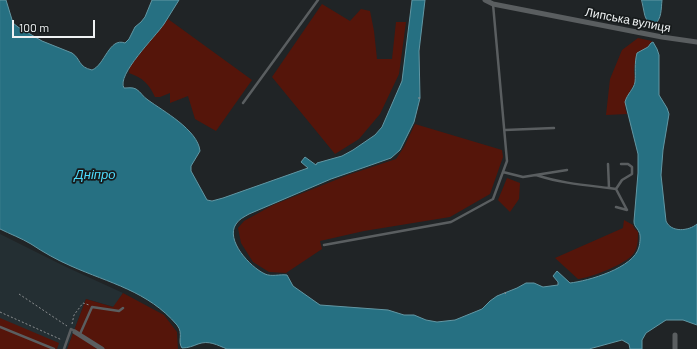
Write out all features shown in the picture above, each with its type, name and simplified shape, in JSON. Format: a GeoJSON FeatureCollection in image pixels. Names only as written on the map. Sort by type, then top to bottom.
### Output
{"type":"FeatureCollection","features":[{"type":"Feature","properties":{"kind":"street","name":"Липська вулиця"},"geometry":{"type":"LineString","coordinates":[[485,0],[493,4],[662,37],[697,42]]}},
{"type":"Feature","properties":{"kind":"street"},"geometry":{"type":"LineString","coordinates":[[75,332],[102,349]]}},
{"type":"Feature","properties":{"kind":"street"},"geometry":{"type":"LineString","coordinates":[[675,335],[675,349]]}},
{"type":"Feature","properties":{"kind":"lane"},"geometry":{"type":"LineString","coordinates":[[243,102],[318,0]]}},
{"type":"Feature","properties":{"kind":"lane"},"geometry":{"type":"LineString","coordinates":[[324,245],[451,222],[494,199],[507,161],[493,4]]}},
{"type":"Feature","properties":{"kind":"lane"},"geometry":{"type":"LineString","coordinates":[[505,130],[554,128]]}},
{"type":"Feature","properties":{"kind":"lane"},"geometry":{"type":"LineString","coordinates":[[608,164],[609,188]]}},
{"type":"Feature","properties":{"kind":"lane"},"geometry":{"type":"LineString","coordinates":[[616,189],[622,180],[632,174],[632,167],[628,164],[621,164]]}},
{"type":"Feature","properties":{"kind":"lane"},"geometry":{"type":"LineString","coordinates":[[503,172],[523,177],[566,170]]}},
{"type":"Feature","properties":{"kind":"lane"},"geometry":{"type":"LineString","coordinates":[[536,175],[566,183],[616,189]]}},
{"type":"Feature","properties":{"kind":"lane"},"geometry":{"type":"LineString","coordinates":[[616,189],[627,210],[616,207]]}},
{"type":"Feature","properties":{"kind":"lane"},"geometry":{"type":"LineString","coordinates":[[64,349],[66,342],[75,332],[92,307],[118,311],[122,308]]}},
{"type":"Feature","properties":{"kind":"lane"},"geometry":{"type":"LineString","coordinates":[[0,327],[54,349]]}},
{"type":"Feature","properties":{"kind":"path"},"geometry":{"type":"LineString","coordinates":[[505,292],[506,296]]}},
{"type":"Feature","properties":{"kind":"path"},"geometry":{"type":"LineString","coordinates":[[20,294],[75,332]]}},
{"type":"Feature","properties":{"kind":"path"},"geometry":{"type":"LineString","coordinates":[[75,332],[74,315],[83,303],[92,307]]}},
{"type":"Feature","properties":{"kind":"path"},"geometry":{"type":"LineString","coordinates":[[0,312],[66,342]]}},
{"type":"Feature","properties":{"kind":"shaded area"},"geometry":{"type":"Polygon","coordinates":[[[322,4],[350,21],[361,9],[370,11],[377,59],[392,59],[396,22],[406,22],[399,74],[380,114],[359,139],[335,154],[272,77],[322,4]]]}},
{"type":"Feature","properties":{"kind":"shaded area"},"geometry":{"type":"Polygon","coordinates":[[[168,19],[252,80],[216,131],[195,119],[188,96],[170,103],[170,93],[160,97],[155,97],[145,82],[129,73],[130,66],[168,19]]]}},
{"type":"Feature","properties":{"kind":"shaded area"},"geometry":{"type":"Polygon","coordinates":[[[638,38],[652,41],[636,56],[634,70],[635,83],[630,91],[625,108],[627,114],[606,115],[610,79],[622,50],[638,38]]]}},
{"type":"Feature","properties":{"kind":"shaded area"},"geometry":{"type":"Polygon","coordinates":[[[415,124],[502,150],[503,157],[490,194],[450,217],[364,231],[320,241],[322,249],[286,273],[269,272],[253,262],[241,243],[238,228],[244,221],[273,205],[348,175],[396,159],[404,147],[415,124]]]}},
{"type":"Feature","properties":{"kind":"shaded area"},"geometry":{"type":"Polygon","coordinates":[[[507,178],[520,183],[519,199],[510,212],[498,200],[507,178]]]}},
{"type":"Feature","properties":{"kind":"shaded area"},"geometry":{"type":"Polygon","coordinates":[[[624,220],[633,225],[638,232],[638,243],[634,253],[624,262],[599,273],[578,279],[555,258],[623,228],[624,220]]]}},
{"type":"Feature","properties":{"kind":"shaded area"},"geometry":{"type":"Polygon","coordinates":[[[0,234],[123,293],[114,307],[86,299],[67,349],[0,349],[0,234]]]}},
{"type":"Feature","properties":{"kind":"shaded area"},"geometry":{"type":"Polygon","coordinates":[[[123,293],[164,315],[177,332],[178,349],[67,349],[86,299],[113,307],[123,293]]]}},
{"type":"Feature","properties":{"kind":"shaded area"},"geometry":{"type":"Polygon","coordinates":[[[0,318],[59,343],[57,349],[0,349],[0,318]]]}},
{"type":"Feature","properties":{"kind":"water","name":"Дніпро"},"geometry":{"type":"Polygon","coordinates":[[[0,0],[6,0],[13,23],[18,27],[42,41],[72,53],[84,67],[92,70],[100,63],[115,44],[120,42],[125,43],[129,39],[135,27],[145,17],[152,0],[179,0],[164,24],[131,65],[123,82],[124,88],[136,89],[146,99],[171,115],[193,136],[198,143],[200,151],[191,166],[191,171],[207,200],[212,201],[308,168],[301,162],[305,157],[316,165],[317,163],[342,156],[375,135],[382,127],[402,81],[412,0],[425,0],[419,51],[420,98],[414,122],[400,150],[391,158],[331,179],[249,214],[236,224],[233,230],[236,245],[246,259],[265,274],[287,275],[293,286],[320,305],[388,310],[404,315],[414,315],[426,320],[437,322],[455,320],[482,309],[497,296],[526,283],[534,283],[543,287],[558,285],[558,282],[553,276],[557,271],[570,283],[578,282],[620,267],[629,261],[635,254],[639,247],[640,239],[640,233],[635,226],[634,221],[638,154],[625,102],[635,82],[637,53],[648,47],[653,42],[659,55],[659,95],[669,114],[663,150],[661,175],[666,221],[672,228],[680,230],[697,224],[697,325],[683,320],[666,320],[646,333],[642,340],[642,349],[630,349],[629,344],[622,340],[589,349],[227,349],[206,343],[182,348],[180,343],[179,328],[166,313],[154,304],[127,289],[61,261],[0,229],[0,0]]]}},
{"type":"Feature","properties":{"kind":"water"},"geometry":{"type":"Polygon","coordinates":[[[642,0],[662,0],[660,17],[654,25],[649,25],[645,16],[642,0]]]}}]}
